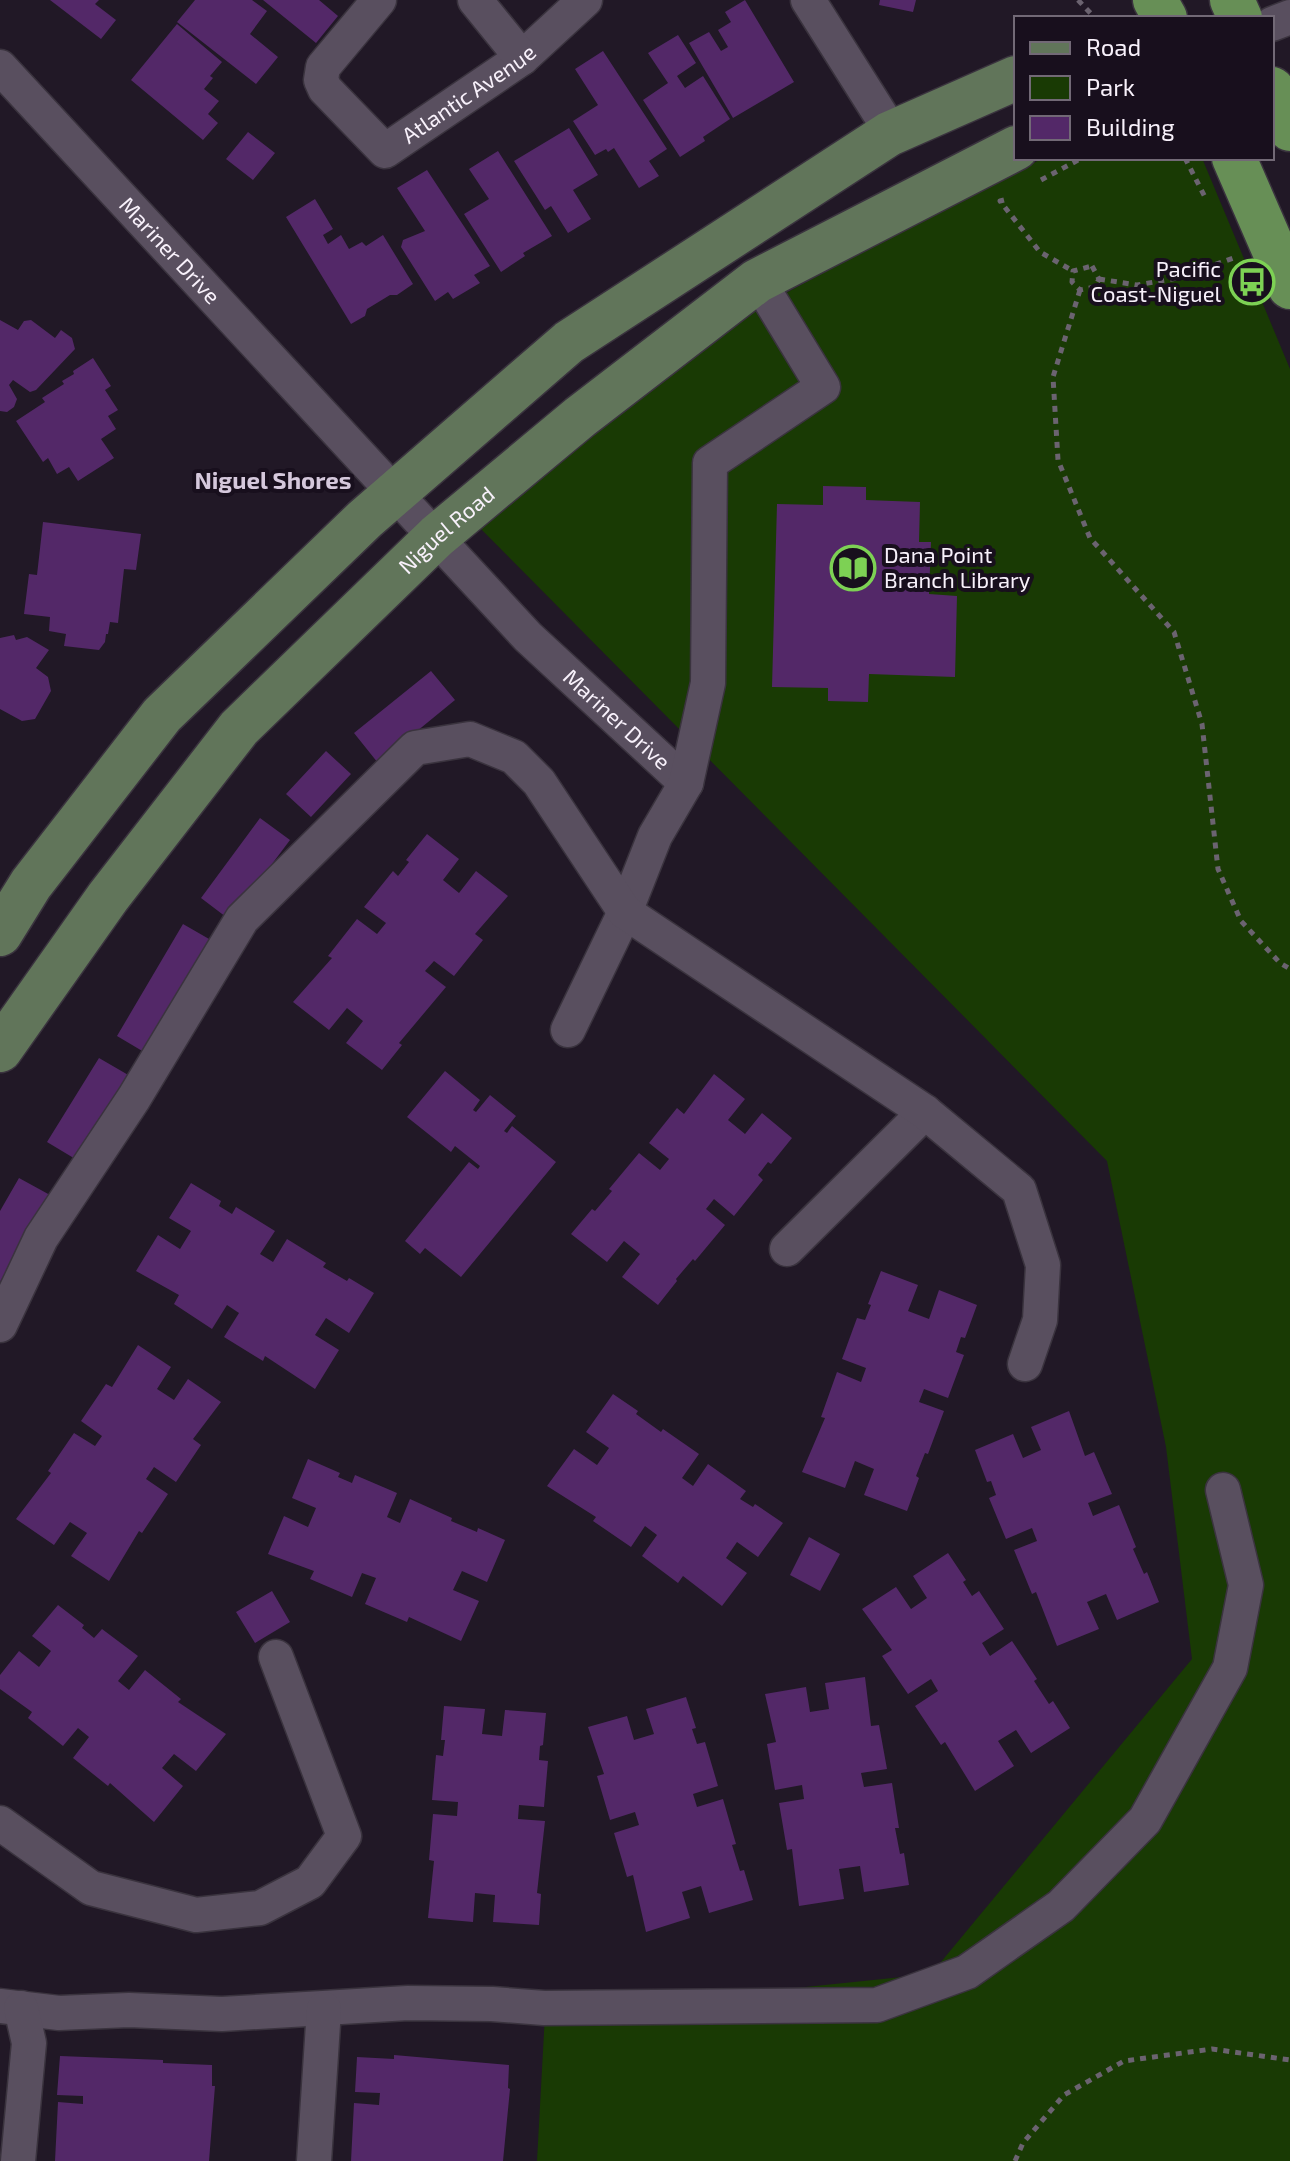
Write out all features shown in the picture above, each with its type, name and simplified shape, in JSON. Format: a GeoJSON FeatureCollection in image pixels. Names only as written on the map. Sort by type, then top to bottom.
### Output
{"type":"FeatureCollection","features":[{"type":"Feature","properties":{"kind":"highway"},"geometry":{"type":"LineString","coordinates":[[1274,93],[1290,129]]}},
{"type":"Feature","properties":{"kind":"highway"},"geometry":{"type":"LineString","coordinates":[[1235,160],[1290,287]]}},
{"type":"Feature","properties":{"kind":"main road"},"geometry":{"type":"LineString","coordinates":[[0,934],[31,884],[162,715],[394,492],[569,342],[892,133],[1014,79]]}},
{"type":"Feature","properties":{"kind":"main road","name":"Niguel Road"},"geometry":{"type":"LineString","coordinates":[[0,1050],[108,897],[239,728],[437,536],[580,417],[758,280],[1022,168]]}},
{"type":"Feature","properties":{"kind":"street","name":"Atlantic Avenue"},"geometry":{"type":"LineString","coordinates":[[379,0],[323,67],[321,80],[325,89],[385,151],[522,58],[585,0]]}},
{"type":"Feature","properties":{"kind":"street"},"geometry":{"type":"LineString","coordinates":[[475,0],[522,58]]}},
{"type":"Feature","properties":{"kind":"street"},"geometry":{"type":"LineString","coordinates":[[808,0],[892,133]]}},
{"type":"Feature","properties":{"kind":"street","name":"Mariner Drive"},"geometry":{"type":"LineString","coordinates":[[0,67],[528,637],[686,783],[655,836],[625,912],[568,1030]]}},
{"type":"Feature","properties":{"kind":"street"},"geometry":{"type":"LineString","coordinates":[[686,783],[708,683],[710,463],[823,387],[758,280]]}},
{"type":"Feature","properties":{"kind":"street"},"geometry":{"type":"LineString","coordinates":[[0,1325],[41,1238],[134,1098],[242,919],[415,748],[470,739],[514,757],[539,782],[625,912],[925,1112],[1019,1190],[1043,1265],[1040,1320],[1025,1364]]}},
{"type":"Feature","properties":{"kind":"street"},"geometry":{"type":"LineString","coordinates":[[787,1249],[925,1112]]}},
{"type":"Feature","properties":{"kind":"street"},"geometry":{"type":"LineString","coordinates":[[10,2007],[59,2013],[129,2010],[222,2014],[408,2003],[544,2008],[877,2005],[967,1972],[1061,1906],[1145,1820],[1230,1668],[1246,1585],[1223,1490]]}},
{"type":"Feature","properties":{"kind":"street"},"geometry":{"type":"LineString","coordinates":[[6,1839],[91,1888],[196,1915],[260,1908],[310,1882],[344,1836],[276,1657]]}},
{"type":"Feature","properties":{"kind":"street"},"geometry":{"type":"LineString","coordinates":[[10,2007],[29,2043],[18,2161]]}},
{"type":"Feature","properties":{"kind":"street"},"geometry":{"type":"LineString","coordinates":[[314,2161],[324,2009]]}},
{"type":"Feature","properties":{"kind":"path"},"geometry":{"type":"LineString","coordinates":[[1078,0],[1093,16]]}},
{"type":"Feature","properties":{"kind":"path"},"geometry":{"type":"LineString","coordinates":[[1022,168],[1070,160]]}},
{"type":"Feature","properties":{"kind":"path"},"geometry":{"type":"LineString","coordinates":[[1186,160],[1210,208]]}},
{"type":"Feature","properties":{"kind":"path"},"geometry":{"type":"LineString","coordinates":[[1014,194],[1000,201],[1040,252],[1073,271],[1092,266],[1099,279]]}},
{"type":"Feature","properties":{"kind":"path"},"geometry":{"type":"LineString","coordinates":[[1099,279],[1137,285],[1178,278],[1236,258],[1230,246]]}},
{"type":"Feature","properties":{"kind":"path"},"geometry":{"type":"LineString","coordinates":[[1073,271],[1072,282],[1080,290]]}},
{"type":"Feature","properties":{"kind":"path"},"geometry":{"type":"LineString","coordinates":[[1080,290],[1095,287],[1099,279]]}},
{"type":"Feature","properties":{"kind":"path"},"geometry":{"type":"LineString","coordinates":[[1080,290],[1053,377],[1058,460],[1090,538],[1174,632],[1202,724],[1218,869],[1241,921],[1280,963],[1290,969]]}},
{"type":"Feature","properties":{"kind":"path"},"geometry":{"type":"LineString","coordinates":[[1015,2161],[1023,2143],[1064,2095],[1124,2061],[1212,2049],[1290,2060]]}},
{"type":"Feature","properties":{"kind":"green space"},"geometry":{"type":"Polygon","coordinates":[[[1040,160],[1203,160],[1290,369],[1290,2161],[537,2161],[545,2014],[931,1974],[1192,1659],[1166,1447],[1107,1161],[477,525],[701,339],[972,192],[1040,160]]]}},
{"type":"Feature","properties":{"kind":"building"},"geometry":{"type":"Polygon","coordinates":[[[50,0],[99,0],[95,4],[116,20],[101,39],[50,0]]]}},
{"type":"Feature","properties":{"kind":"building"},"geometry":{"type":"Polygon","coordinates":[[[195,0],[252,0],[267,11],[250,34],[278,57],[256,84],[177,22],[195,0]]]}},
{"type":"Feature","properties":{"kind":"building"},"geometry":{"type":"Polygon","coordinates":[[[263,0],[319,0],[338,16],[316,43],[263,0]]]}},
{"type":"Feature","properties":{"kind":"building"},"geometry":{"type":"Polygon","coordinates":[[[745,0],[794,82],[733,118],[689,43],[709,32],[721,51],[728,47],[718,30],[731,22],[725,12],[745,0]]]}},
{"type":"Feature","properties":{"kind":"building"},"geometry":{"type":"Polygon","coordinates":[[[880,0],[916,0],[913,12],[879,5],[880,0]]]}},
{"type":"Feature","properties":{"kind":"building"},"geometry":{"type":"Polygon","coordinates":[[[177,24],[222,62],[204,89],[219,101],[208,114],[218,123],[203,140],[131,80],[177,24]]]}},
{"type":"Feature","properties":{"kind":"building"},"geometry":{"type":"Polygon","coordinates":[[[678,35],[696,63],[677,76],[685,88],[703,76],[730,119],[680,157],[643,100],[668,83],[648,53],[678,35]]]}},
{"type":"Feature","properties":{"kind":"building"},"geometry":{"type":"Polygon","coordinates":[[[603,51],[667,149],[649,161],[659,176],[639,188],[614,148],[595,155],[573,121],[598,105],[575,69],[603,51]]]}},
{"type":"Feature","properties":{"kind":"building"},"geometry":{"type":"Polygon","coordinates":[[[569,128],[598,175],[573,190],[591,219],[568,233],[551,206],[545,210],[514,161],[569,128]]]}},
{"type":"Feature","properties":{"kind":"building"},"geometry":{"type":"Polygon","coordinates":[[[248,132],[275,153],[253,180],[226,159],[248,132]]]}},
{"type":"Feature","properties":{"kind":"building"},"geometry":{"type":"Polygon","coordinates":[[[498,151],[552,236],[523,253],[525,256],[501,272],[464,214],[489,199],[469,169],[498,151]]]}},
{"type":"Feature","properties":{"kind":"building"},"geometry":{"type":"Polygon","coordinates":[[[427,170],[490,266],[474,275],[480,283],[453,299],[448,292],[435,301],[401,247],[403,240],[425,231],[397,188],[427,170]]]}},
{"type":"Feature","properties":{"kind":"building"},"geometry":{"type":"Polygon","coordinates":[[[315,199],[333,229],[323,235],[328,244],[341,235],[349,249],[362,242],[366,246],[383,235],[413,284],[367,309],[365,316],[351,324],[286,217],[315,199]]]}},
{"type":"Feature","properties":{"kind":"building"},"geometry":{"type":"Polygon","coordinates":[[[0,320],[18,330],[24,321],[31,320],[55,338],[61,330],[72,338],[75,349],[36,390],[30,392],[13,380],[9,385],[17,399],[14,407],[7,412],[0,411],[0,320]]]}},
{"type":"Feature","properties":{"kind":"building"},"geometry":{"type":"Polygon","coordinates":[[[93,358],[111,386],[105,390],[118,410],[108,416],[116,429],[101,439],[114,458],[78,481],[69,467],[57,474],[48,458],[43,462],[16,421],[45,402],[42,398],[64,384],[62,381],[74,374],[73,371],[93,358]]]}},
{"type":"Feature","properties":{"kind":"building","name":"Dana Point Branch Library"},"geometry":{"type":"Polygon","coordinates":[[[823,486],[866,487],[866,500],[920,502],[919,542],[931,542],[929,594],[957,596],[955,677],[869,674],[868,702],[828,701],[828,688],[772,687],[777,504],[823,505],[823,486]]]}},
{"type":"Feature","properties":{"kind":"building"},"geometry":{"type":"Polygon","coordinates":[[[43,522],[141,534],[136,570],[124,569],[118,623],[110,622],[105,642],[99,650],[64,646],[66,634],[49,631],[50,617],[24,614],[29,574],[37,575],[43,522]]]}},
{"type":"Feature","properties":{"kind":"building"},"geometry":{"type":"Polygon","coordinates":[[[14,635],[16,640],[27,637],[49,650],[36,668],[48,677],[51,691],[35,719],[22,721],[0,709],[0,638],[14,635]]]}},
{"type":"Feature","properties":{"kind":"building"},"geometry":{"type":"Polygon","coordinates":[[[431,671],[455,700],[378,763],[354,733],[431,671]]]}},
{"type":"Feature","properties":{"kind":"building"},"geometry":{"type":"Polygon","coordinates":[[[326,751],[351,774],[311,817],[286,794],[326,751]]]}},
{"type":"Feature","properties":{"kind":"building"},"geometry":{"type":"Polygon","coordinates":[[[260,818],[290,840],[230,920],[201,898],[260,818]]]}},
{"type":"Feature","properties":{"kind":"building"},"geometry":{"type":"Polygon","coordinates":[[[427,834],[459,859],[443,880],[459,893],[476,871],[508,896],[475,934],[483,940],[454,976],[434,961],[425,971],[446,987],[399,1043],[402,1045],[382,1070],[346,1043],[363,1021],[347,1008],[329,1030],[293,1002],[332,958],[328,956],[357,919],[377,934],[386,923],[364,907],[393,871],[398,876],[409,862],[406,860],[427,834]]]}},
{"type":"Feature","properties":{"kind":"building"},"geometry":{"type":"Polygon","coordinates":[[[183,924],[216,943],[149,1055],[117,1036],[183,924]]]}},
{"type":"Feature","properties":{"kind":"building"},"geometry":{"type":"Polygon","coordinates":[[[99,1058],[130,1076],[77,1160],[47,1142],[99,1058]]]}},
{"type":"Feature","properties":{"kind":"building"},"geometry":{"type":"Polygon","coordinates":[[[445,1071],[480,1100],[473,1110],[476,1112],[490,1095],[516,1116],[504,1131],[507,1133],[512,1126],[556,1162],[461,1277],[425,1248],[420,1254],[405,1241],[469,1162],[478,1169],[480,1166],[455,1146],[451,1152],[407,1117],[445,1071]]]}},
{"type":"Feature","properties":{"kind":"building"},"geometry":{"type":"Polygon","coordinates":[[[714,1074],[745,1099],[728,1120],[745,1134],[762,1113],[792,1138],[758,1175],[763,1180],[734,1216],[714,1199],[706,1209],[725,1225],[676,1279],[658,1305],[622,1277],[640,1254],[624,1241],[607,1262],[571,1234],[612,1191],[609,1189],[639,1153],[660,1170],[669,1159],[649,1143],[677,1108],[684,1114],[714,1074]]]}},
{"type":"Feature","properties":{"kind":"building"},"geometry":{"type":"Polygon","coordinates":[[[19,1178],[50,1195],[0,1282],[0,1211],[19,1178]]]}},
{"type":"Feature","properties":{"kind":"building"},"geometry":{"type":"Polygon","coordinates":[[[191,1183],[221,1201],[219,1206],[232,1214],[236,1207],[275,1231],[260,1254],[273,1262],[287,1239],[326,1263],[323,1267],[374,1293],[349,1333],[326,1318],[315,1335],[339,1350],[315,1389],[265,1356],[263,1361],[224,1337],[239,1313],[227,1305],[212,1329],[174,1304],[179,1295],[136,1271],[158,1235],[180,1249],[191,1231],[169,1218],[191,1183]]]}},
{"type":"Feature","properties":{"kind":"building"},"geometry":{"type":"Polygon","coordinates":[[[881,1271],[918,1285],[908,1311],[929,1319],[939,1290],[977,1305],[965,1338],[961,1337],[956,1352],[964,1355],[948,1398],[924,1389],[919,1402],[944,1411],[916,1476],[919,1478],[907,1511],[864,1495],[874,1469],[855,1461],[845,1488],[802,1472],[825,1418],[821,1417],[837,1372],[861,1382],[866,1368],[842,1359],[857,1318],[865,1320],[881,1271]]]}},
{"type":"Feature","properties":{"kind":"building"},"geometry":{"type":"Polygon","coordinates":[[[138,1345],[171,1367],[157,1389],[174,1400],[188,1379],[221,1402],[193,1439],[201,1445],[176,1482],[154,1467],[146,1479],[168,1494],[142,1533],[139,1531],[109,1581],[71,1556],[87,1533],[70,1522],[54,1545],[16,1519],[51,1473],[48,1471],[74,1433],[95,1446],[102,1436],[81,1421],[106,1384],[112,1387],[138,1345]]]}},
{"type":"Feature","properties":{"kind":"building"},"geometry":{"type":"Polygon","coordinates":[[[613,1394],[661,1432],[663,1429],[699,1454],[682,1478],[693,1486],[708,1464],[746,1491],[740,1499],[753,1507],[755,1504],[783,1523],[758,1557],[737,1542],[726,1558],[747,1573],[722,1606],[683,1576],[678,1583],[642,1556],[657,1535],[645,1526],[631,1547],[593,1521],[596,1517],[547,1486],[574,1449],[597,1465],[609,1448],[586,1432],[613,1394]]]}},
{"type":"Feature","properties":{"kind":"building"},"geometry":{"type":"Polygon","coordinates":[[[1069,1411],[1085,1456],[1094,1452],[1112,1494],[1088,1503],[1093,1516],[1119,1505],[1136,1547],[1133,1549],[1144,1574],[1147,1572],[1159,1602],[1117,1620],[1106,1594],[1087,1602],[1099,1629],[1057,1646],[1036,1592],[1032,1594],[1014,1550],[1037,1541],[1032,1528],[1006,1539],[989,1498],[996,1495],[991,1481],[987,1482],[975,1450],[1013,1434],[1023,1458],[1041,1450],[1031,1427],[1069,1411]]]}},
{"type":"Feature","properties":{"kind":"building"},"geometry":{"type":"Polygon","coordinates":[[[308,1459],[340,1473],[338,1477],[352,1483],[355,1475],[397,1493],[387,1517],[400,1523],[410,1499],[452,1518],[451,1521],[505,1540],[487,1582],[462,1571],[453,1590],[479,1601],[461,1641],[409,1617],[407,1622],[365,1604],[376,1578],[362,1573],[352,1597],[310,1579],[314,1571],[268,1554],[284,1516],[308,1527],[316,1508],[292,1498],[308,1459]]]}},
{"type":"Feature","properties":{"kind":"building"},"geometry":{"type":"Polygon","coordinates":[[[809,1537],[840,1554],[820,1591],[790,1575],[809,1537]]]}},
{"type":"Feature","properties":{"kind":"building"},"geometry":{"type":"Polygon","coordinates":[[[948,1553],[966,1580],[963,1582],[972,1596],[979,1591],[1004,1629],[982,1643],[990,1656],[1012,1641],[1049,1704],[1053,1701],[1070,1728],[1031,1753],[1016,1730],[998,1741],[1014,1766],[975,1791],[945,1742],[941,1745],[915,1706],[938,1691],[931,1679],[908,1694],[882,1656],[892,1650],[862,1609],[896,1587],[911,1609],[927,1598],[913,1576],[948,1553]]]}},
{"type":"Feature","properties":{"kind":"building"},"geometry":{"type":"Polygon","coordinates":[[[272,1591],[290,1622],[255,1643],[236,1612],[272,1591]]]}},
{"type":"Feature","properties":{"kind":"building"},"geometry":{"type":"Polygon","coordinates":[[[58,1605],[84,1625],[82,1628],[94,1638],[102,1629],[138,1656],[118,1681],[129,1690],[145,1670],[181,1699],[178,1702],[226,1734],[196,1771],[174,1754],[162,1768],[183,1786],[154,1822],[110,1783],[108,1786],[73,1758],[89,1737],[78,1728],[63,1746],[28,1718],[32,1712],[0,1689],[0,1675],[19,1651],[39,1667],[51,1651],[32,1636],[58,1605]]]}},
{"type":"Feature","properties":{"kind":"building"},"geometry":{"type":"Polygon","coordinates":[[[865,1677],[871,1726],[879,1725],[887,1769],[861,1773],[864,1787],[892,1783],[899,1828],[895,1828],[900,1854],[904,1853],[909,1885],[864,1892],[860,1866],[839,1869],[844,1899],[799,1906],[792,1849],[787,1850],[779,1803],[804,1799],[802,1785],[775,1790],[767,1744],[776,1742],[765,1694],[806,1687],[810,1712],[829,1709],[825,1683],[865,1677]]]}},
{"type":"Feature","properties":{"kind":"building"},"geometry":{"type":"Polygon","coordinates":[[[686,1697],[696,1728],[692,1729],[697,1744],[705,1742],[718,1786],[693,1794],[697,1807],[723,1799],[736,1844],[732,1845],[753,1900],[709,1913],[701,1886],[682,1892],[690,1918],[646,1932],[633,1875],[627,1877],[614,1833],[639,1825],[635,1812],[610,1820],[597,1776],[604,1774],[588,1727],[627,1716],[634,1740],[654,1734],[646,1709],[686,1697]]]}},
{"type":"Feature","properties":{"kind":"building"},"geometry":{"type":"Polygon","coordinates":[[[444,1706],[485,1709],[482,1734],[502,1736],[505,1710],[546,1713],[539,1760],[548,1761],[544,1807],[519,1805],[518,1819],[545,1821],[537,1893],[541,1894],[539,1925],[493,1922],[495,1895],[475,1893],[473,1922],[428,1918],[434,1861],[429,1860],[433,1814],[457,1816],[458,1802],[432,1800],[436,1755],[443,1756],[444,1706]]]}},
{"type":"Feature","properties":{"kind":"building"},"geometry":{"type":"Polygon","coordinates":[[[394,2055],[509,2065],[510,2089],[503,2161],[351,2161],[354,2103],[379,2105],[380,2093],[355,2092],[357,2057],[394,2059],[394,2055]]]}},
{"type":"Feature","properties":{"kind":"building"},"geometry":{"type":"Polygon","coordinates":[[[60,2056],[212,2065],[212,2086],[215,2086],[209,2161],[55,2161],[58,2102],[83,2104],[83,2096],[57,2095],[60,2056]]]}},
{"type":"Feature","properties":{"kind":"place","name":"Pacific Coast-Niguel"},"geometry":{"type":"Point","coordinates":[1252,282]}},
{"type":"Feature","properties":{"kind":"place","name":"Dana Point Branch Library"},"geometry":{"type":"Point","coordinates":[853,568]}},
{"type":"Feature","properties":{"kind":"district","name":"Niguel Shores"},"geometry":{"type":"Point","coordinates":[273,481]}}]}
